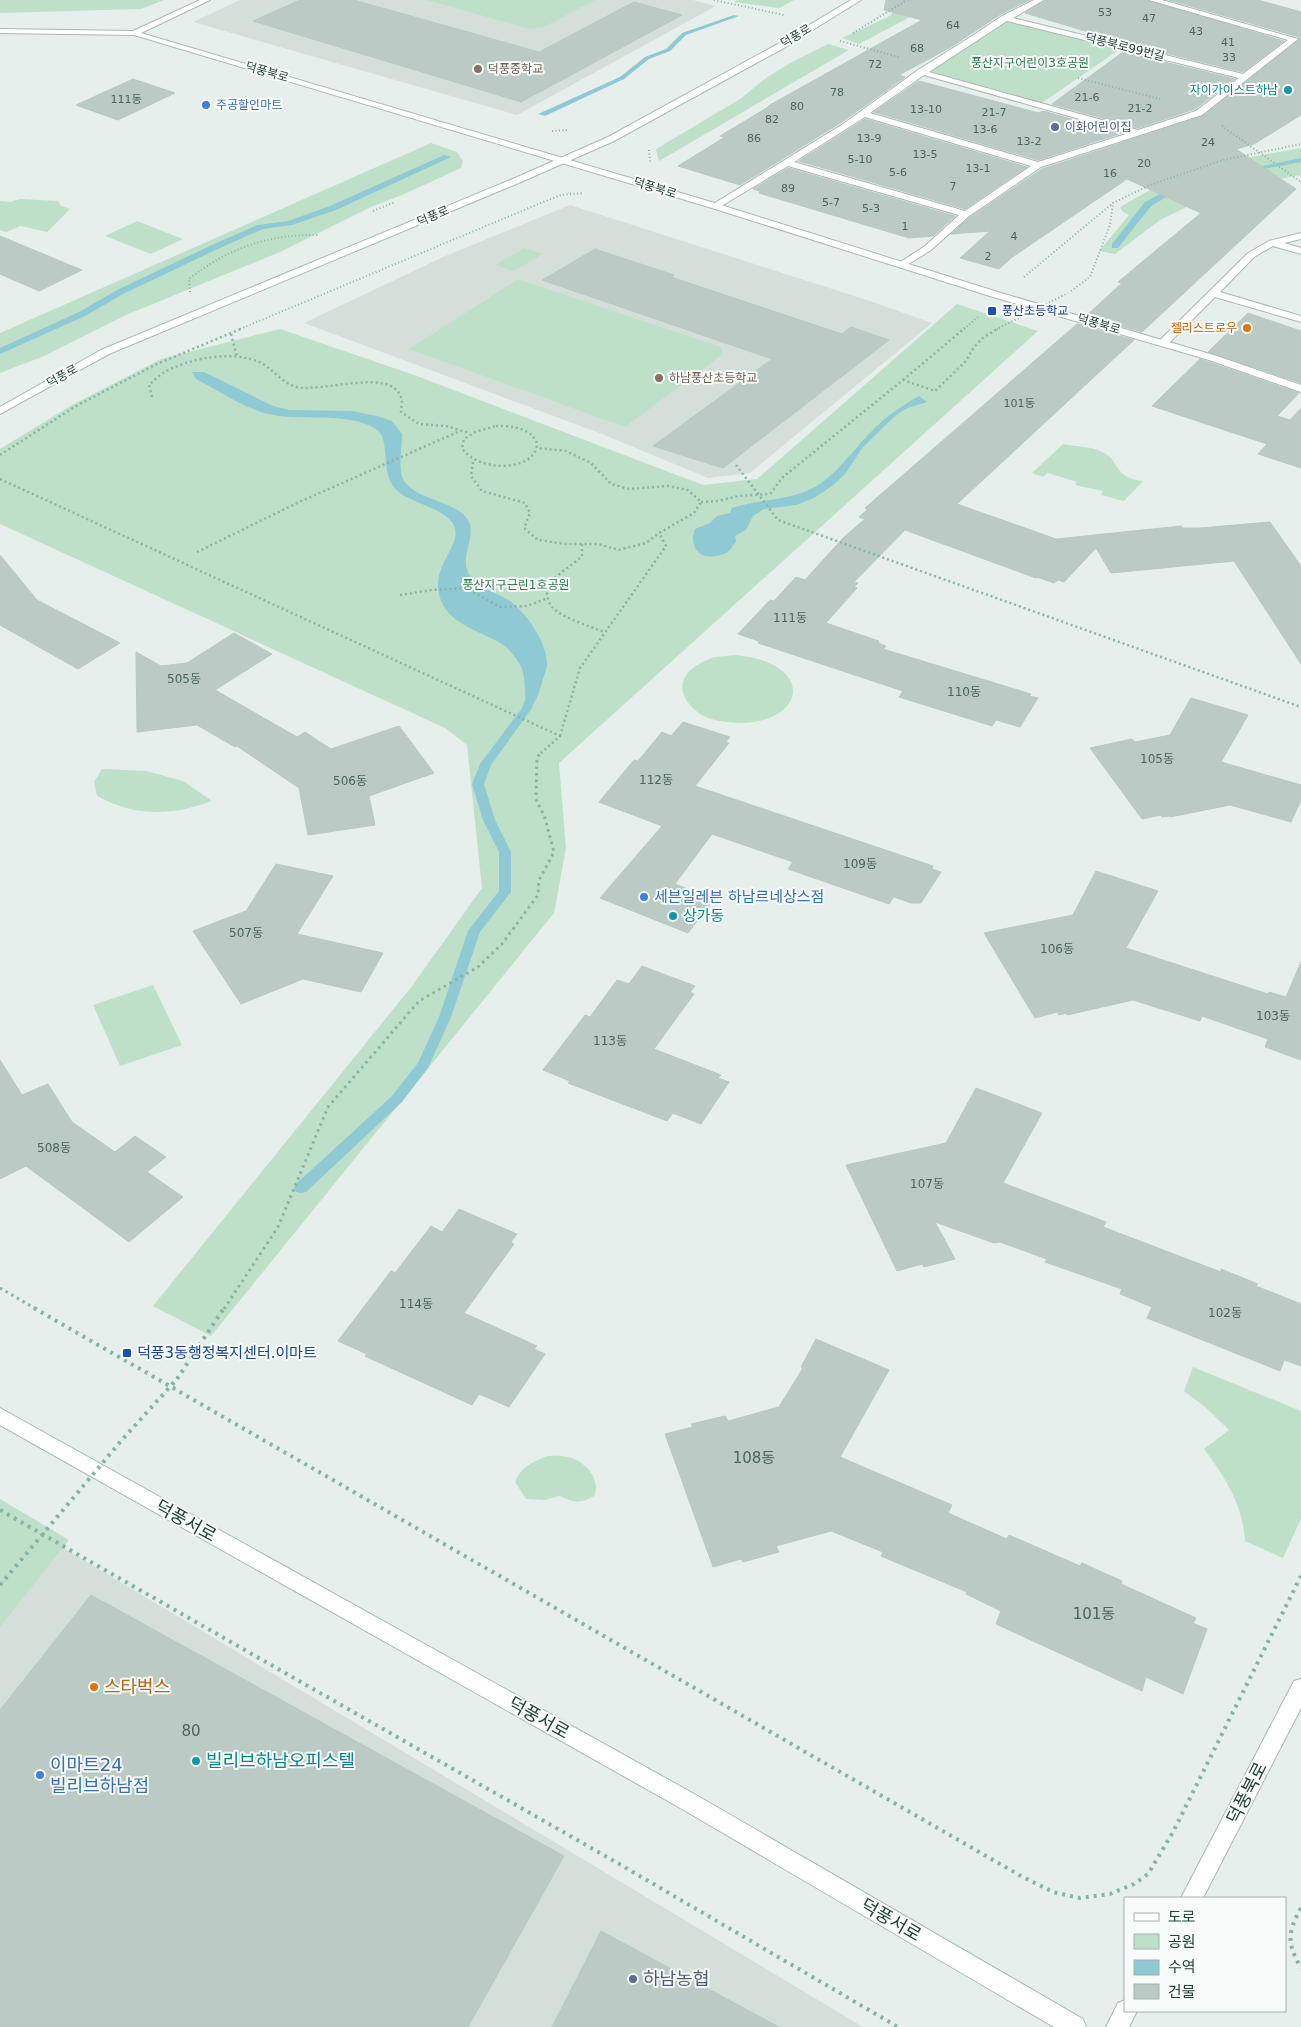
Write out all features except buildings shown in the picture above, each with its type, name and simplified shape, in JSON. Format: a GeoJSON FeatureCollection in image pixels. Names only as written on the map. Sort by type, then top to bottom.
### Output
{"type":"FeatureCollection","features":[{"type":"Feature","properties":{"kind":"street"},"geometry":{"type":"LineString","coordinates":[[134,33],[206,0]]}},
{"type":"Feature","properties":{"kind":"street","name":"덕풍로"},"geometry":{"type":"LineString","coordinates":[[0,411],[105,352],[611,139],[670,108],[857,0]]}},
{"type":"Feature","properties":{"kind":"street"},"geometry":{"type":"LineString","coordinates":[[715,206],[863,114],[920,72],[1005,18],[1040,0]]}},
{"type":"Feature","properties":{"kind":"street"},"geometry":{"type":"LineString","coordinates":[[901,265],[928,248],[966,214],[1038,165],[1199,113],[1294,39],[1153,0]]}},
{"type":"Feature","properties":{"kind":"street","name":"덕풍북로99번길"},"geometry":{"type":"LineString","coordinates":[[1005,18],[1244,77]]}},
{"type":"Feature","properties":{"kind":"street","name":"덕풍북로"},"geometry":{"type":"LineString","coordinates":[[0,31],[134,33],[715,206],[901,265],[1163,343],[1301,389]]}},
{"type":"Feature","properties":{"kind":"street"},"geometry":{"type":"LineString","coordinates":[[920,72],[1136,132]]}},
{"type":"Feature","properties":{"kind":"street"},"geometry":{"type":"LineString","coordinates":[[863,114],[1038,165]]}},
{"type":"Feature","properties":{"kind":"street"},"geometry":{"type":"LineString","coordinates":[[786,163],[966,214]]}},
{"type":"Feature","properties":{"kind":"street"},"geometry":{"type":"LineString","coordinates":[[1163,343],[1251,255],[1272,243],[1301,236]]}},
{"type":"Feature","properties":{"kind":"street"},"geometry":{"type":"LineString","coordinates":[[1272,243],[1301,251]]}},
{"type":"Feature","properties":{"kind":"street"},"geometry":{"type":"LineString","coordinates":[[1213,293],[1301,318]]}},
{"type":"Feature","properties":{"kind":"street","name":"덕풍서로"},"geometry":{"type":"LineString","coordinates":[[0,1416],[690,1802],[1076,2027]]}},
{"type":"Feature","properties":{"kind":"street","name":"덕풍북로"},"geometry":{"type":"LineString","coordinates":[[1193,1897],[1301,1688]]}},
{"type":"Feature","properties":{"kind":"street"},"geometry":{"type":"LineString","coordinates":[[1117,2027],[1125,2012]]}},
{"type":"Feature","properties":{"kind":"path"},"geometry":{"type":"LineString","coordinates":[[714,0],[784,15]]}},
{"type":"Feature","properties":{"kind":"path"},"geometry":{"type":"LineString","coordinates":[[840,41],[905,59]]}},
{"type":"Feature","properties":{"kind":"path"},"geometry":{"type":"LineString","coordinates":[[1078,78],[1160,99]]}},
{"type":"Feature","properties":{"kind":"path"},"geometry":{"type":"LineString","coordinates":[[1221,125],[1301,182]]}},
{"type":"Feature","properties":{"kind":"path"},"geometry":{"type":"LineString","coordinates":[[550,131],[574,129]]}},
{"type":"Feature","properties":{"kind":"path"},"geometry":{"type":"LineString","coordinates":[[1020,280],[1113,203],[1182,173],[1223,160],[1301,144]]}},
{"type":"Feature","properties":{"kind":"path"},"geometry":{"type":"LineString","coordinates":[[649,150],[649,160],[652,166]]}},
{"type":"Feature","properties":{"kind":"path"},"geometry":{"type":"LineString","coordinates":[[0,455],[92,398],[157,364],[548,200],[570,194]]}},
{"type":"Feature","properties":{"kind":"path"},"geometry":{"type":"LineString","coordinates":[[903,380],[935,391],[966,361],[979,342],[999,328],[1068,293],[1090,277],[1110,225],[1113,203]]}},
{"type":"Feature","properties":{"kind":"path"},"geometry":{"type":"LineString","coordinates":[[190,292],[188,279],[230,250],[273,237],[295,234],[321,236]]}},
{"type":"Feature","properties":{"kind":"path"},"geometry":{"type":"LineString","coordinates":[[1060,291],[1068,293]]}},
{"type":"Feature","properties":{"kind":"path"},"geometry":{"type":"LineString","coordinates":[[538,448],[566,451],[591,463],[611,484],[629,489],[668,486],[681,488],[688,490],[701,502],[718,501],[738,496],[770,494],[783,477],[982,313]]}},
{"type":"Feature","properties":{"kind":"path"},"geometry":{"type":"LineString","coordinates":[[231,334],[237,358]]}},
{"type":"Feature","properties":{"kind":"path"},"geometry":{"type":"LineString","coordinates":[[152,397],[149,386],[163,373],[184,363],[210,358],[237,358],[257,361],[273,370],[282,381],[297,387],[317,389],[359,382],[382,384],[395,388],[401,398],[401,412],[419,424],[446,426],[469,433],[496,426],[520,428],[530,432],[536,438],[538,448],[531,458],[510,466],[491,466],[473,462],[466,457],[462,451],[461,444],[469,433]]}},
{"type":"Feature","properties":{"kind":"path"},"geometry":{"type":"LineString","coordinates":[[197,552],[378,466],[461,430]]}},
{"type":"Feature","properties":{"kind":"path"},"geometry":{"type":"LineString","coordinates":[[473,462],[471,476],[482,491],[525,503],[530,513],[524,528],[538,540],[564,544],[598,544],[619,550],[646,543],[659,533],[694,513],[701,502]]}},
{"type":"Feature","properties":{"kind":"path"},"geometry":{"type":"LineString","coordinates":[[736,466],[778,520],[1301,707]]}},
{"type":"Feature","properties":{"kind":"path"},"geometry":{"type":"LineString","coordinates":[[0,479],[560,736]]}},
{"type":"Feature","properties":{"kind":"path"},"geometry":{"type":"LineString","coordinates":[[0,1585],[120,1441],[176,1380],[278,1227],[328,1107],[419,1001],[478,967],[502,944],[538,895],[539,880],[554,852],[546,818],[536,799],[537,756],[560,736],[580,668],[666,546],[659,533]]}},
{"type":"Feature","properties":{"kind":"path"},"geometry":{"type":"LineString","coordinates":[[582,544],[582,556],[571,567],[550,580],[546,588],[548,598],[552,607],[562,614],[604,632]]}},
{"type":"Feature","properties":{"kind":"path"},"geometry":{"type":"LineString","coordinates":[[400,595],[432,590],[466,588],[500,607],[527,606],[548,598]]}},
{"type":"Feature","properties":{"kind":"path"},"geometry":{"type":"LineString","coordinates":[[0,1288],[1021,1876],[1044,1889],[1064,1896],[1080,1898],[1110,1894],[1134,1884],[1148,1874],[1173,1832],[1301,1576]]}},
{"type":"Feature","properties":{"kind":"path"},"geometry":{"type":"LineString","coordinates":[[0,1510],[622,1865],[898,2027]]}},
{"type":"Feature","properties":{"kind":"path"},"geometry":{"type":"LineString","coordinates":[[1301,1908],[1289,1933],[1291,1946],[1301,1968]]}},
{"type":"Feature","properties":{"kind":"shaded area","name":"덕풍중학교"},"geometry":{"type":"Polygon","coordinates":[[[240,0],[693,0],[716,6],[517,115],[193,22],[240,0]]]}},
{"type":"Feature","properties":{"kind":"shaded area","name":"하남풍산초등학교"},"geometry":{"type":"Polygon","coordinates":[[[570,205],[870,301],[932,323],[750,473],[708,478],[602,434],[304,323],[443,257],[570,205]]]}},
{"type":"Feature","properties":{"kind":"shaded area","name":"빌리브하남오피스텔"},"geometry":{"type":"Polygon","coordinates":[[[0,1510],[863,2027],[0,2027],[0,1510]]]}},
{"type":"Feature","properties":{"kind":"green space"},"geometry":{"type":"Polygon","coordinates":[[[0,0],[164,0],[141,9],[0,13],[0,0]]]}},
{"type":"Feature","properties":{"kind":"green space"},"geometry":{"type":"Polygon","coordinates":[[[427,0],[595,0],[544,27],[529,29],[427,0]]]}},
{"type":"Feature","properties":{"kind":"green space"},"geometry":{"type":"Polygon","coordinates":[[[737,0],[794,0],[779,8],[734,2],[737,0]]]}},
{"type":"Feature","properties":{"kind":"green space"},"geometry":{"type":"Polygon","coordinates":[[[907,0],[927,8],[859,44],[842,38],[888,17],[907,0]]]}},
{"type":"Feature","properties":{"kind":"green space","name":"풍산지구어린이3호공원"},"geometry":{"type":"Polygon","coordinates":[[[1005,18],[1123,47],[1039,105],[921,72],[1005,18]]]}},
{"type":"Feature","properties":{"kind":"green space"},"geometry":{"type":"Polygon","coordinates":[[[828,44],[849,50],[659,161],[656,149],[740,99],[766,78],[828,44]]]}},
{"type":"Feature","properties":{"kind":"green space"},"geometry":{"type":"Polygon","coordinates":[[[431,143],[457,152],[463,161],[461,168],[371,207],[280,252],[126,315],[44,356],[0,373],[0,333],[431,143]]]}},
{"type":"Feature","properties":{"kind":"green space"},"geometry":{"type":"Polygon","coordinates":[[[1301,148],[1301,175],[1224,189],[1160,220],[1115,254],[1099,251],[1129,215],[1122,211],[1120,207],[1152,189],[1240,159],[1301,148]]]}},
{"type":"Feature","properties":{"kind":"green space"},"geometry":{"type":"Polygon","coordinates":[[[20,199],[58,201],[61,206],[70,209],[47,232],[21,226],[6,232],[0,230],[0,201],[10,202],[20,199]]]}},
{"type":"Feature","properties":{"kind":"green space"},"geometry":{"type":"Polygon","coordinates":[[[137,221],[183,239],[151,254],[105,236],[137,221]]]}},
{"type":"Feature","properties":{"kind":"green space"},"geometry":{"type":"Polygon","coordinates":[[[524,248],[543,254],[514,271],[495,265],[524,248]]]}},
{"type":"Feature","properties":{"kind":"green space"},"geometry":{"type":"Polygon","coordinates":[[[518,279],[721,347],[723,354],[625,427],[409,349],[518,279]]]}},
{"type":"Feature","properties":{"kind":"green space","name":"풍산지구근린1호공원"},"geometry":{"type":"Polygon","coordinates":[[[957,304],[1038,331],[559,763],[566,848],[554,913],[211,1336],[153,1306],[412,986],[482,888],[467,745],[445,728],[0,524],[0,449],[72,405],[161,359],[280,329],[417,376],[703,485],[757,479],[957,304]]]}},
{"type":"Feature","properties":{"kind":"green space"},"geometry":{"type":"Polygon","coordinates":[[[1063,444],[1101,451],[1111,458],[1125,476],[1143,481],[1124,501],[1101,495],[1103,491],[1075,485],[1077,482],[1048,473],[1043,477],[1032,473],[1063,444]]]}},
{"type":"Feature","properties":{"kind":"green space"},"geometry":{"type":"Polygon","coordinates":[[[735,655],[763,661],[782,671],[791,683],[793,695],[786,707],[772,717],[753,722],[727,722],[718,721],[698,713],[687,702],[682,686],[684,679],[694,667],[712,658],[735,655]]]}},
{"type":"Feature","properties":{"kind":"green space"},"geometry":{"type":"Polygon","coordinates":[[[102,769],[146,771],[183,781],[212,801],[168,812],[140,811],[126,808],[97,796],[94,782],[102,769]]]}},
{"type":"Feature","properties":{"kind":"green space"},"geometry":{"type":"Polygon","coordinates":[[[153,985],[182,1045],[120,1066],[93,1005],[153,985]]]}},
{"type":"Feature","properties":{"kind":"green space"},"geometry":{"type":"Polygon","coordinates":[[[1193,1367],[1301,1411],[1301,1519],[1283,1558],[1245,1541],[1244,1528],[1237,1503],[1226,1481],[1204,1449],[1229,1430],[1205,1407],[1184,1391],[1193,1367]]]}},
{"type":"Feature","properties":{"kind":"green space"},"geometry":{"type":"Polygon","coordinates":[[[547,1456],[568,1457],[585,1466],[594,1477],[596,1483],[594,1496],[577,1502],[560,1496],[544,1500],[526,1499],[515,1482],[517,1477],[528,1466],[547,1456]]]}},
{"type":"Feature","properties":{"kind":"green space"},"geometry":{"type":"Polygon","coordinates":[[[0,1499],[69,1540],[0,1627],[0,1499]]]}},
{"type":"Feature","properties":{"kind":"water"},"geometry":{"type":"Polygon","coordinates":[[[192,372],[204,372],[273,406],[289,410],[352,411],[392,421],[402,434],[400,463],[403,479],[417,492],[456,509],[464,515],[471,528],[466,555],[466,568],[469,574],[482,586],[514,604],[528,619],[540,637],[544,647],[547,667],[534,702],[527,708],[523,671],[507,648],[460,623],[446,610],[438,589],[439,577],[454,542],[454,526],[450,520],[438,511],[406,497],[393,486],[387,469],[384,441],[376,429],[364,423],[336,418],[291,417],[264,413],[238,402],[196,379],[192,372]]]}},
{"type":"Feature","properties":{"kind":"water"},"geometry":{"type":"Polygon","coordinates":[[[919,396],[927,402],[907,408],[895,416],[863,447],[845,474],[832,486],[814,498],[796,505],[764,509],[753,516],[746,530],[735,536],[736,542],[727,553],[709,557],[696,550],[693,540],[695,529],[710,523],[717,516],[730,513],[732,508],[783,498],[813,488],[836,471],[881,422],[919,396]]]}},
{"type":"Feature","properties":{"kind":"waterway"},"geometry":{"type":"LineString","coordinates":[[542,114],[622,78],[647,58],[668,50],[684,34],[736,16]]}},
{"type":"Feature","properties":{"kind":"waterway"},"geometry":{"type":"LineString","coordinates":[[0,351],[82,314],[120,292],[217,246],[261,227],[289,223],[333,208],[447,157]]}},
{"type":"Feature","properties":{"kind":"waterway"},"geometry":{"type":"LineString","coordinates":[[1248,170],[1301,160]]}},
{"type":"Feature","properties":{"kind":"waterway"},"geometry":{"type":"LineString","coordinates":[[1115,246],[1148,204],[1178,188]]}},
{"type":"Feature","properties":{"kind":"waterway"},"geometry":{"type":"LineString","coordinates":[[301,1188],[397,1099],[423,1065],[445,1017],[474,931],[505,892],[505,852],[489,820],[478,784],[486,764],[527,708],[532,694]]}},
{"type":"Feature","properties":{"kind":"place","name":"덕풍중학교"},"geometry":{"type":"Point","coordinates":[478,69]}},
{"type":"Feature","properties":{"kind":"place","name":"자이가이스트하남"},"geometry":{"type":"Point","coordinates":[1288,90]}},
{"type":"Feature","properties":{"kind":"place","name":"주공할인마트"},"geometry":{"type":"Point","coordinates":[206,105]}},
{"type":"Feature","properties":{"kind":"place","name":"이화어린이집"},"geometry":{"type":"Point","coordinates":[1055,127]}},
{"type":"Feature","properties":{"kind":"place","name":"풍산초등학교"},"geometry":{"type":"Point","coordinates":[992,311]}},
{"type":"Feature","properties":{"kind":"place","name":"젤리스트로우"},"geometry":{"type":"Point","coordinates":[1247,328]}},
{"type":"Feature","properties":{"kind":"place","name":"하남풍산초등학교"},"geometry":{"type":"Point","coordinates":[659,378]}},
{"type":"Feature","properties":{"kind":"place","name":"세븐일레븐 하남르네상스점"},"geometry":{"type":"Point","coordinates":[644,897]}},
{"type":"Feature","properties":{"kind":"place","name":"상가동"},"geometry":{"type":"Point","coordinates":[673,916]}},
{"type":"Feature","properties":{"kind":"place","name":"덕풍3동행정복지센터.이마트"},"geometry":{"type":"Point","coordinates":[127,1353]}},
{"type":"Feature","properties":{"kind":"place","name":"스타벅스"},"geometry":{"type":"Point","coordinates":[94,1687]}},
{"type":"Feature","properties":{"kind":"place","name":"빌리브하남오피스텔"},"geometry":{"type":"Point","coordinates":[196,1761]}},
{"type":"Feature","properties":{"kind":"place","name":"이마트24 빌리브하남점"},"geometry":{"type":"Point","coordinates":[40,1775]}},
{"type":"Feature","properties":{"kind":"place","name":"하남농협"},"geometry":{"type":"Point","coordinates":[633,1979]}}]}
